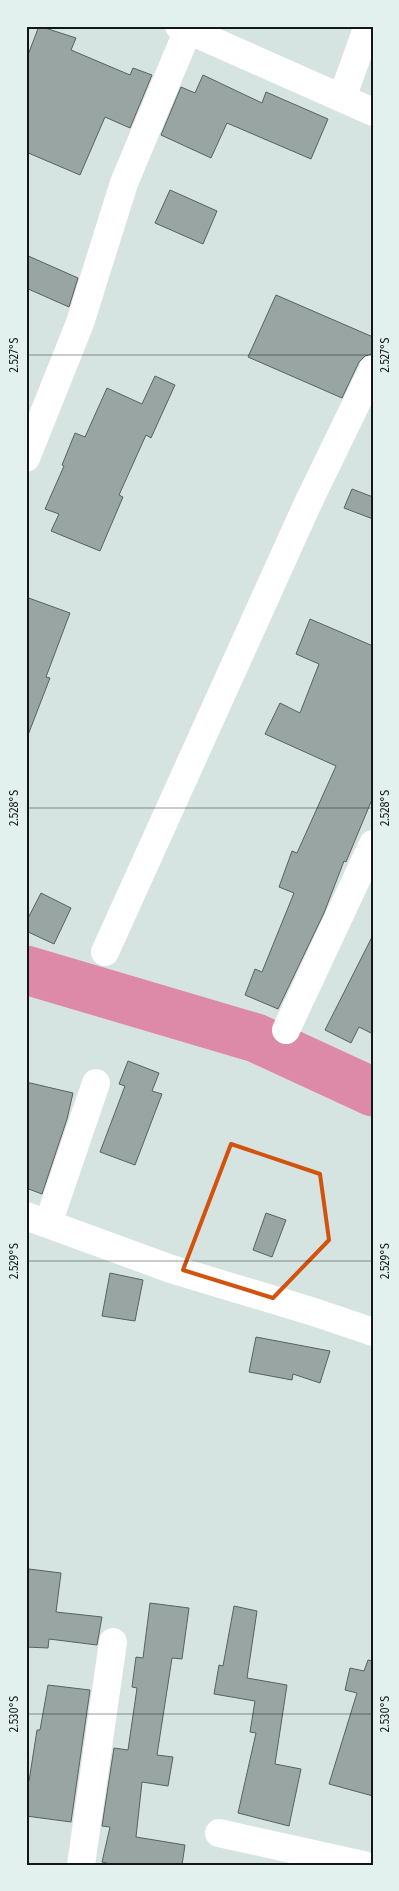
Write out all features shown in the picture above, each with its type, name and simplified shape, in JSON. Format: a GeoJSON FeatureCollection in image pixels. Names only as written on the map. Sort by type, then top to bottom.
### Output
{"type":"FeatureCollection","features":[{"type":"Feature","properties":{"kind":"street"},"geometry":{"type":"LineString","coordinates":[[342,98],[368,26]]}},
{"type":"Feature","properties":{"kind":"street"},"geometry":{"type":"LineString","coordinates":[[26,458],[80,323],[124,183],[183,28],[373,112]]}},
{"type":"Feature","properties":{"kind":"street"},"geometry":{"type":"LineString","coordinates":[[105,952],[308,503],[373,369]]}},
{"type":"Feature","properties":{"kind":"street"},"geometry":{"type":"LineString","coordinates":[[286,1030],[373,844]]}},
{"type":"Feature","properties":{"kind":"street"},"geometry":{"type":"LineString","coordinates":[[96,1083],[37,1220],[171,1269],[314,1312],[373,1332]]}},
{"type":"Feature","properties":{"kind":"street"},"geometry":{"type":"LineString","coordinates":[[81,1865],[113,1642]]}},
{"type":"Feature","properties":{"kind":"street"},"geometry":{"type":"LineString","coordinates":[[218,1833],[363,1865]]}},
{"type":"Feature","properties":{"kind":"highlighted area"},"geometry":{"type":"Polygon","coordinates":[[[231,1144],[320,1174],[329,1240],[273,1298],[183,1270],[231,1144]]]}},
{"type":"Feature","properties":{"kind":"building"},"geometry":{"type":"Polygon","coordinates":[[[39,26],[76,38],[71,50],[130,75],[133,68],[152,75],[130,128],[105,117],[80,175],[26,152],[26,60],[39,26]]]}},
{"type":"Feature","properties":{"kind":"building"},"geometry":{"type":"Polygon","coordinates":[[[203,75],[262,103],[266,92],[328,119],[311,159],[227,123],[211,158],[161,135],[181,87],[195,93],[203,75]]]}},
{"type":"Feature","properties":{"kind":"building"},"geometry":{"type":"Polygon","coordinates":[[[170,190],[217,211],[203,244],[155,223],[170,190]]]}},
{"type":"Feature","properties":{"kind":"building"},"geometry":{"type":"Polygon","coordinates":[[[26,255],[78,278],[69,307],[26,288],[26,255]]]}},
{"type":"Feature","properties":{"kind":"building"},"geometry":{"type":"Polygon","coordinates":[[[276,295],[373,337],[373,354],[365,356],[359,362],[342,398],[248,357],[276,295]]]}},
{"type":"Feature","properties":{"kind":"building"},"geometry":{"type":"Polygon","coordinates":[[[155,376],[175,385],[151,438],[146,435],[119,495],[123,497],[100,551],[51,531],[59,514],[45,509],[64,466],[62,465],[75,433],[85,437],[107,388],[142,404],[155,376]]]}},
{"type":"Feature","properties":{"kind":"building"},"geometry":{"type":"Polygon","coordinates":[[[352,489],[373,497],[373,519],[344,508],[352,489]]]}},
{"type":"Feature","properties":{"kind":"building"},"geometry":{"type":"Polygon","coordinates":[[[26,597],[70,613],[46,677],[50,678],[28,735],[26,735],[26,597]]]}},
{"type":"Feature","properties":{"kind":"building"},"geometry":{"type":"Polygon","coordinates":[[[310,619],[373,646],[373,797],[346,862],[344,861],[324,913],[278,1009],[245,995],[255,969],[262,972],[294,893],[279,887],[292,851],[297,853],[336,766],[265,734],[280,703],[300,713],[319,664],[296,654],[310,619]]]}},
{"type":"Feature","properties":{"kind":"building"},"geometry":{"type":"Polygon","coordinates":[[[41,893],[71,908],[54,944],[26,931],[26,922],[41,893]]]}},
{"type":"Feature","properties":{"kind":"building"},"geometry":{"type":"Polygon","coordinates":[[[373,935],[373,1034],[359,1027],[351,1043],[325,1030],[373,935]]]}},
{"type":"Feature","properties":{"kind":"building"},"geometry":{"type":"Polygon","coordinates":[[[128,1061],[159,1073],[152,1091],[162,1094],[135,1165],[100,1152],[125,1086],[119,1084],[128,1061]]]}},
{"type":"Feature","properties":{"kind":"building"},"geometry":{"type":"Polygon","coordinates":[[[26,1082],[73,1093],[67,1119],[42,1194],[26,1188],[26,1082]]]}},
{"type":"Feature","properties":{"kind":"building"},"geometry":{"type":"Polygon","coordinates":[[[266,1213],[286,1220],[272,1257],[253,1250],[266,1213]]]}},
{"type":"Feature","properties":{"kind":"building"},"geometry":{"type":"Polygon","coordinates":[[[110,1273],[143,1280],[135,1321],[102,1316],[110,1273]]]}},
{"type":"Feature","properties":{"kind":"building"},"geometry":{"type":"Polygon","coordinates":[[[256,1337],[330,1351],[320,1383],[293,1374],[292,1380],[249,1372],[256,1337]]]}},
{"type":"Feature","properties":{"kind":"building"},"geometry":{"type":"Polygon","coordinates":[[[29,1569],[61,1573],[56,1612],[102,1617],[97,1645],[49,1639],[48,1648],[26,1647],[26,1591],[29,1569]]]}},
{"type":"Feature","properties":{"kind":"building"},"geometry":{"type":"Polygon","coordinates":[[[150,1603],[189,1608],[182,1659],[172,1658],[157,1755],[173,1757],[168,1786],[142,1782],[136,1837],[185,1845],[182,1865],[115,1865],[102,1862],[110,1827],[102,1826],[114,1748],[128,1750],[137,1688],[132,1687],[136,1657],[143,1658],[150,1603]]]}},
{"type":"Feature","properties":{"kind":"building"},"geometry":{"type":"Polygon","coordinates":[[[234,1606],[257,1611],[247,1678],[287,1685],[275,1764],[301,1769],[289,1826],[238,1813],[256,1733],[250,1732],[255,1701],[214,1694],[219,1665],[223,1666],[234,1606]]]}},
{"type":"Feature","properties":{"kind":"building"},"geometry":{"type":"Polygon","coordinates":[[[368,1660],[373,1661],[373,1796],[329,1784],[357,1693],[345,1690],[350,1668],[364,1671],[368,1660]]]}},
{"type":"Feature","properties":{"kind":"building"},"geometry":{"type":"Polygon","coordinates":[[[48,1685],[90,1690],[71,1822],[26,1816],[26,1780],[29,1781],[37,1730],[40,1730],[48,1685]]]}},
{"type":"Feature","properties":{"kind":"waterway"},"geometry":{"type":"LineString","coordinates":[[26,970],[256,1038],[373,1092]]}}]}
